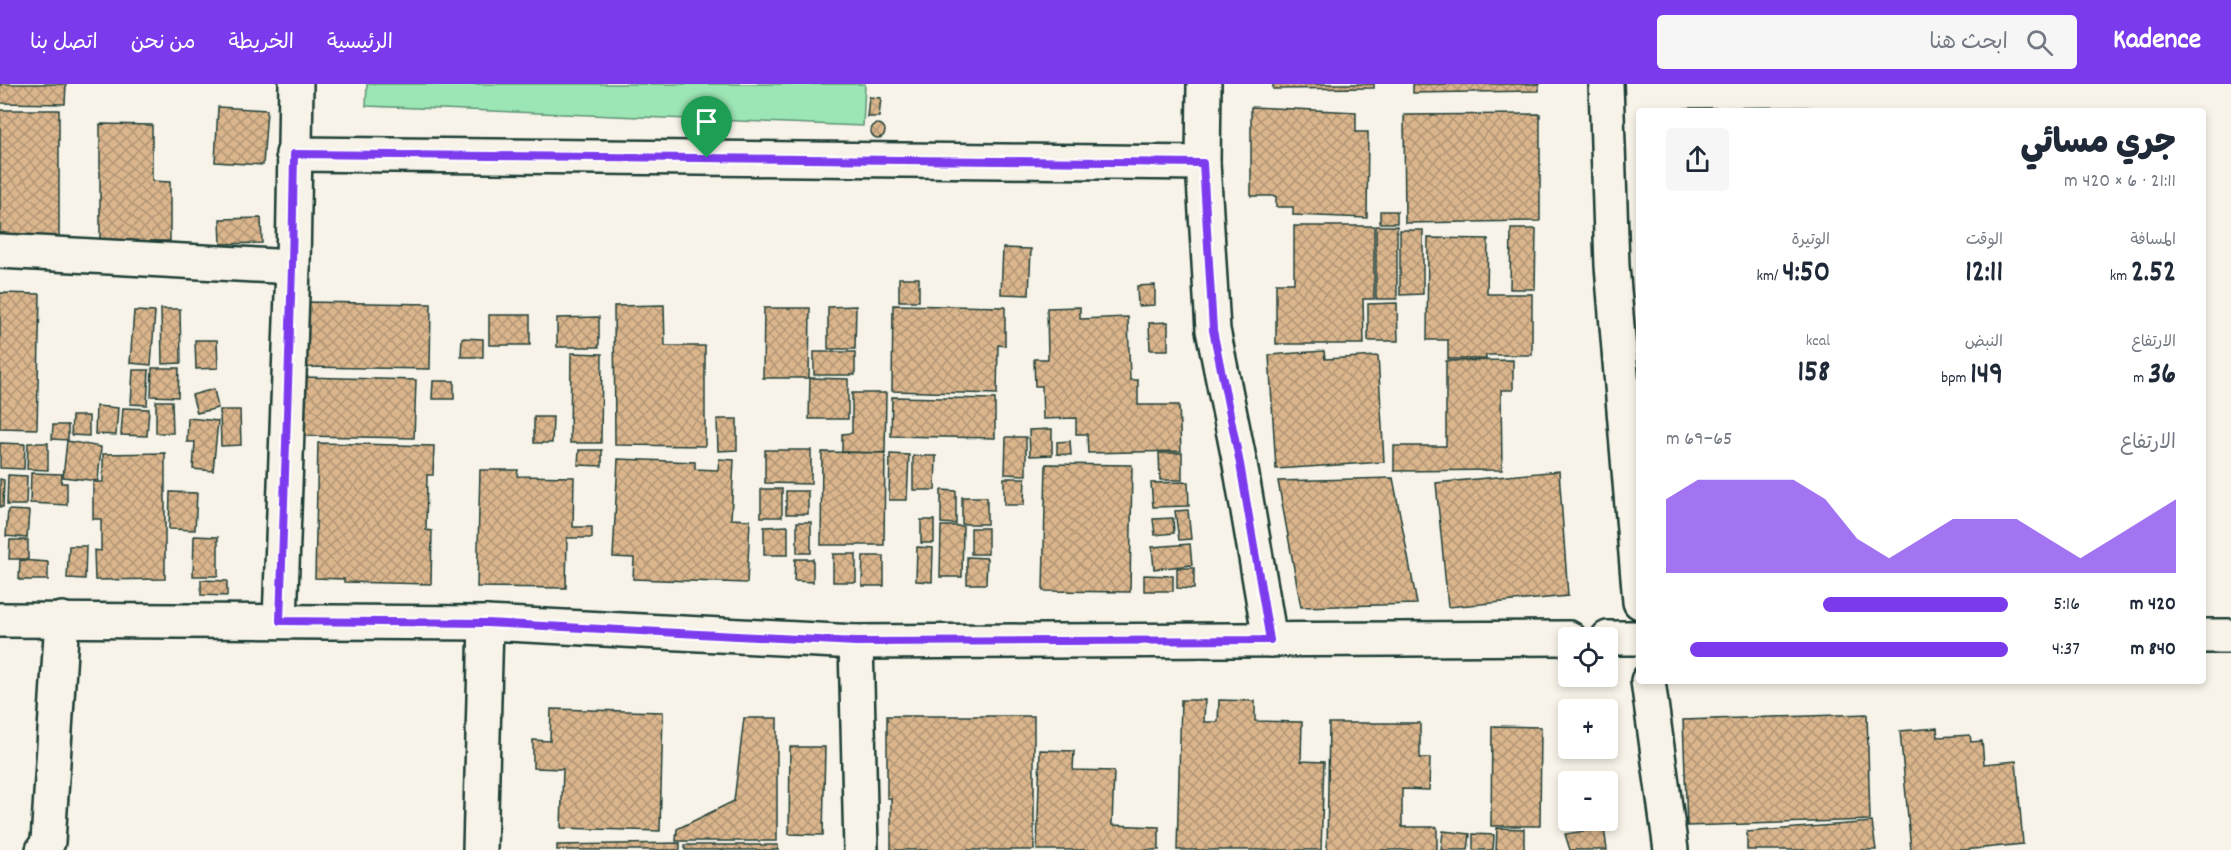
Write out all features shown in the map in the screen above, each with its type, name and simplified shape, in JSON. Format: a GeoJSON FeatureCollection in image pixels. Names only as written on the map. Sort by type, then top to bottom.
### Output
{"type":"FeatureCollection","features":[{"type":"Feature","properties":{"kind":"street"},"geometry":{"type":"LineString","coordinates":[[280,621],[296,84]]}},
{"type":"Feature","properties":{"kind":"street"},"geometry":{"type":"LineString","coordinates":[[1204,84],[1203,163],[1213,330],[1240,464],[1270,640]]}},
{"type":"Feature","properties":{"kind":"street"},"geometry":{"type":"LineString","coordinates":[[1606,84],[1612,266],[1636,554]]}},
{"type":"Feature","properties":{"kind":"street"},"geometry":{"type":"LineString","coordinates":[[294,154],[1203,163]]}},
{"type":"Feature","properties":{"kind":"street"},"geometry":{"type":"LineString","coordinates":[[0,251],[292,267]]}},
{"type":"Feature","properties":{"kind":"street"},"geometry":{"type":"LineString","coordinates":[[0,620],[486,623],[856,642],[1558,638]]}},
{"type":"Feature","properties":{"kind":"street"},"geometry":{"type":"LineString","coordinates":[[43,850],[48,842],[62,620]]}},
{"type":"Feature","properties":{"kind":"street"},"geometry":{"type":"LineString","coordinates":[[480,850],[486,623]]}},
{"type":"Feature","properties":{"kind":"street"},"geometry":{"type":"LineString","coordinates":[[2206,636],[2231,636]]}},
{"type":"Feature","properties":{"kind":"street"},"geometry":{"type":"LineString","coordinates":[[1618,638],[1636,638]]}},
{"type":"Feature","properties":{"kind":"street"},"geometry":{"type":"LineString","coordinates":[[856,642],[861,850]]}},
{"type":"Feature","properties":{"kind":"street"},"geometry":{"type":"LineString","coordinates":[[1648,684],[1671,850]]}},
{"type":"Feature","properties":{"kind":"green space"},"geometry":{"type":"Polygon","coordinates":[[[367,84],[865,84],[863,126],[366,106],[367,84]]]}},
{"type":"Feature","properties":{"kind":"building"},"geometry":{"type":"Polygon","coordinates":[[[0,84],[66,84],[65,104],[0,103],[0,84]]]}},
{"type":"Feature","properties":{"kind":"building"},"geometry":{"type":"Polygon","coordinates":[[[1273,84],[1374,84],[1374,88],[1273,89],[1273,84]]]}},
{"type":"Feature","properties":{"kind":"building"},"geometry":{"type":"Polygon","coordinates":[[[1413,84],[1539,84],[1539,91],[1413,93],[1413,84]]]}},
{"type":"Feature","properties":{"kind":"building"},"geometry":{"type":"Polygon","coordinates":[[[869,97],[881,98],[879,117],[867,117],[869,97]]]}},
{"type":"Feature","properties":{"kind":"building"},"geometry":{"type":"Polygon","coordinates":[[[218,107],[267,110],[263,165],[215,162],[218,107]]]}},
{"type":"Feature","properties":{"kind":"building"},"geometry":{"type":"Polygon","coordinates":[[[1251,107],[1356,112],[1356,132],[1368,132],[1367,218],[1293,215],[1293,207],[1276,207],[1276,196],[1251,196],[1251,107]]]}},
{"type":"Feature","properties":{"kind":"building"},"geometry":{"type":"Polygon","coordinates":[[[1808,107],[1808,108],[1686,108],[1808,107]]]}},
{"type":"Feature","properties":{"kind":"building"},"geometry":{"type":"Polygon","coordinates":[[[0,110],[59,110],[59,245],[0,246],[0,110]]]}},
{"type":"Feature","properties":{"kind":"building"},"geometry":{"type":"Polygon","coordinates":[[[1540,114],[1540,221],[1405,223],[1404,115],[1540,114]]]}},
{"type":"Feature","properties":{"kind":"building"},"geometry":{"type":"Polygon","coordinates":[[[100,124],[152,125],[152,181],[170,182],[170,241],[100,241],[100,124]]]}},
{"type":"Feature","properties":{"kind":"building"},"geometry":{"type":"Polygon","coordinates":[[[875,124],[881,124],[885,131],[881,138],[875,138],[871,134],[871,128],[875,124]]]}},
{"type":"Feature","properties":{"kind":"building"},"geometry":{"type":"Polygon","coordinates":[[[1380,211],[1397,211],[1397,223],[1380,223],[1380,211]]]}},
{"type":"Feature","properties":{"kind":"building"},"geometry":{"type":"Polygon","coordinates":[[[261,218],[262,243],[221,244],[220,219],[261,218]]]}},
{"type":"Feature","properties":{"kind":"building"},"geometry":{"type":"Polygon","coordinates":[[[1294,226],[1374,226],[1374,299],[1363,299],[1364,344],[1276,344],[1276,283],[1294,283],[1294,226]]]}},
{"type":"Feature","properties":{"kind":"building"},"geometry":{"type":"Polygon","coordinates":[[[1376,226],[1397,226],[1397,299],[1376,299],[1376,226]]]}},
{"type":"Feature","properties":{"kind":"building"},"geometry":{"type":"Polygon","coordinates":[[[1511,229],[1536,229],[1535,289],[1510,289],[1511,229]]]}},
{"type":"Feature","properties":{"kind":"building"},"geometry":{"type":"Polygon","coordinates":[[[1400,230],[1423,230],[1423,294],[1400,295],[1400,230]]]}},
{"type":"Feature","properties":{"kind":"building"},"geometry":{"type":"Polygon","coordinates":[[[1428,238],[1488,239],[1487,294],[1532,294],[1532,355],[1486,355],[1486,359],[1448,359],[1448,340],[1427,340],[1428,238]]]}},
{"type":"Feature","properties":{"kind":"building"},"geometry":{"type":"Polygon","coordinates":[[[1003,248],[1031,249],[1029,295],[1001,294],[1003,248]]]}},
{"type":"Feature","properties":{"kind":"building"},"geometry":{"type":"Polygon","coordinates":[[[899,278],[919,278],[919,301],[899,301],[899,278]]]}},
{"type":"Feature","properties":{"kind":"building"},"geometry":{"type":"Polygon","coordinates":[[[1155,285],[1155,305],[1138,306],[1137,286],[1155,285]]]}},
{"type":"Feature","properties":{"kind":"building"},"geometry":{"type":"Polygon","coordinates":[[[0,293],[40,294],[37,429],[0,428],[0,293]]]}},
{"type":"Feature","properties":{"kind":"building"},"geometry":{"type":"Polygon","coordinates":[[[305,302],[431,304],[430,369],[304,367],[305,302]]]}},
{"type":"Feature","properties":{"kind":"building"},"geometry":{"type":"Polygon","coordinates":[[[1397,303],[1398,341],[1368,341],[1368,304],[1397,303]]]}},
{"type":"Feature","properties":{"kind":"building"},"geometry":{"type":"Polygon","coordinates":[[[664,305],[665,346],[705,346],[705,446],[615,445],[614,306],[664,305]]]}},
{"type":"Feature","properties":{"kind":"building"},"geometry":{"type":"Polygon","coordinates":[[[893,305],[1005,307],[1005,346],[998,345],[997,394],[892,391],[893,305]]]}},
{"type":"Feature","properties":{"kind":"building"},"geometry":{"type":"Polygon","coordinates":[[[856,306],[855,349],[828,349],[828,307],[856,306]]]}},
{"type":"Feature","properties":{"kind":"building"},"geometry":{"type":"Polygon","coordinates":[[[1080,307],[1080,319],[1128,317],[1130,380],[1138,380],[1138,405],[1179,405],[1181,451],[1088,453],[1087,434],[1076,434],[1076,418],[1043,419],[1042,386],[1035,386],[1034,359],[1048,359],[1047,308],[1080,307]]]}},
{"type":"Feature","properties":{"kind":"building"},"geometry":{"type":"Polygon","coordinates":[[[764,308],[810,308],[809,378],[763,378],[764,308]]]}},
{"type":"Feature","properties":{"kind":"building"},"geometry":{"type":"Polygon","coordinates":[[[161,309],[180,309],[181,363],[162,364],[161,309]]]}},
{"type":"Feature","properties":{"kind":"building"},"geometry":{"type":"Polygon","coordinates":[[[134,311],[155,312],[151,365],[130,363],[134,311]]]}},
{"type":"Feature","properties":{"kind":"building"},"geometry":{"type":"Polygon","coordinates":[[[489,315],[530,315],[530,345],[489,345],[489,315]]]}},
{"type":"Feature","properties":{"kind":"building"},"geometry":{"type":"Polygon","coordinates":[[[599,317],[599,347],[557,347],[557,318],[599,317]]]}},
{"type":"Feature","properties":{"kind":"building"},"geometry":{"type":"Polygon","coordinates":[[[1168,322],[1168,350],[1150,350],[1149,323],[1168,322]]]}},
{"type":"Feature","properties":{"kind":"building"},"geometry":{"type":"Polygon","coordinates":[[[462,338],[483,339],[483,357],[461,357],[462,338]]]}},
{"type":"Feature","properties":{"kind":"building"},"geometry":{"type":"Polygon","coordinates":[[[195,340],[217,340],[218,368],[196,369],[195,340]]]}},
{"type":"Feature","properties":{"kind":"building"},"geometry":{"type":"Polygon","coordinates":[[[1324,351],[1325,359],[1378,356],[1384,462],[1276,469],[1269,355],[1324,351]]]}},
{"type":"Feature","properties":{"kind":"building"},"geometry":{"type":"Polygon","coordinates":[[[814,352],[855,352],[855,375],[814,375],[814,352]]]}},
{"type":"Feature","properties":{"kind":"building"},"geometry":{"type":"Polygon","coordinates":[[[571,353],[602,354],[601,443],[570,443],[571,353]]]}},
{"type":"Feature","properties":{"kind":"building"},"geometry":{"type":"Polygon","coordinates":[[[1513,360],[1513,390],[1501,390],[1502,470],[1394,471],[1394,446],[1446,446],[1446,361],[1513,360]]]}},
{"type":"Feature","properties":{"kind":"building"},"geometry":{"type":"Polygon","coordinates":[[[152,368],[179,368],[178,397],[151,396],[152,368]]]}},
{"type":"Feature","properties":{"kind":"building"},"geometry":{"type":"Polygon","coordinates":[[[133,370],[149,370],[147,405],[131,404],[133,370]]]}},
{"type":"Feature","properties":{"kind":"building"},"geometry":{"type":"Polygon","coordinates":[[[304,377],[416,380],[414,438],[303,436],[304,377]]]}},
{"type":"Feature","properties":{"kind":"building"},"geometry":{"type":"Polygon","coordinates":[[[810,378],[848,379],[848,419],[809,419],[810,378]]]}},
{"type":"Feature","properties":{"kind":"building"},"geometry":{"type":"Polygon","coordinates":[[[433,381],[454,381],[454,399],[432,399],[433,381]]]}},
{"type":"Feature","properties":{"kind":"building"},"geometry":{"type":"Polygon","coordinates":[[[214,389],[218,408],[197,413],[192,395],[214,389]]]}},
{"type":"Feature","properties":{"kind":"building"},"geometry":{"type":"Polygon","coordinates":[[[852,393],[886,393],[885,453],[842,452],[842,434],[852,433],[852,393]]]}},
{"type":"Feature","properties":{"kind":"building"},"geometry":{"type":"Polygon","coordinates":[[[892,397],[995,399],[995,438],[891,436],[892,397]]]}},
{"type":"Feature","properties":{"kind":"building"},"geometry":{"type":"Polygon","coordinates":[[[156,401],[172,401],[173,433],[156,433],[156,401]]]}},
{"type":"Feature","properties":{"kind":"building"},"geometry":{"type":"Polygon","coordinates":[[[96,406],[118,408],[116,435],[95,434],[96,406]]]}},
{"type":"Feature","properties":{"kind":"building"},"geometry":{"type":"Polygon","coordinates":[[[123,408],[149,409],[147,436],[121,435],[123,408]]]}},
{"type":"Feature","properties":{"kind":"building"},"geometry":{"type":"Polygon","coordinates":[[[220,410],[240,410],[241,445],[221,446],[220,410]]]}},
{"type":"Feature","properties":{"kind":"building"},"geometry":{"type":"Polygon","coordinates":[[[72,416],[89,416],[89,436],[71,435],[72,416]]]}},
{"type":"Feature","properties":{"kind":"building"},"geometry":{"type":"Polygon","coordinates":[[[534,417],[553,417],[552,443],[534,443],[534,417]]]}},
{"type":"Feature","properties":{"kind":"building"},"geometry":{"type":"Polygon","coordinates":[[[188,418],[218,421],[213,471],[193,469],[195,442],[187,442],[188,418]]]}},
{"type":"Feature","properties":{"kind":"building"},"geometry":{"type":"Polygon","coordinates":[[[717,419],[737,419],[737,450],[718,451],[717,419]]]}},
{"type":"Feature","properties":{"kind":"building"},"geometry":{"type":"Polygon","coordinates":[[[53,425],[68,425],[68,440],[52,439],[53,425]]]}},
{"type":"Feature","properties":{"kind":"building"},"geometry":{"type":"Polygon","coordinates":[[[1052,429],[1052,455],[1030,456],[1029,430],[1052,429]]]}},
{"type":"Feature","properties":{"kind":"building"},"geometry":{"type":"Polygon","coordinates":[[[1006,437],[1026,437],[1026,475],[1005,474],[1006,437]]]}},
{"type":"Feature","properties":{"kind":"building"},"geometry":{"type":"Polygon","coordinates":[[[67,441],[101,447],[98,481],[63,477],[67,441]]]}},
{"type":"Feature","properties":{"kind":"building"},"geometry":{"type":"Polygon","coordinates":[[[1070,441],[1071,455],[1057,454],[1057,442],[1070,441]]]}},
{"type":"Feature","properties":{"kind":"building"},"geometry":{"type":"Polygon","coordinates":[[[0,443],[25,444],[24,469],[0,468],[0,443]]]}},
{"type":"Feature","properties":{"kind":"building"},"geometry":{"type":"Polygon","coordinates":[[[28,443],[48,443],[48,470],[27,469],[28,443]]]}},
{"type":"Feature","properties":{"kind":"building"},"geometry":{"type":"Polygon","coordinates":[[[318,443],[434,446],[433,475],[427,475],[426,530],[432,531],[431,584],[344,582],[344,579],[315,578],[318,443]]]}},
{"type":"Feature","properties":{"kind":"building"},"geometry":{"type":"Polygon","coordinates":[[[579,450],[602,450],[602,466],[578,465],[579,450]]]}},
{"type":"Feature","properties":{"kind":"building"},"geometry":{"type":"Polygon","coordinates":[[[765,450],[811,450],[811,484],[765,483],[765,450]]]}},
{"type":"Feature","properties":{"kind":"building"},"geometry":{"type":"Polygon","coordinates":[[[822,452],[885,453],[884,545],[821,545],[822,452]]]}},
{"type":"Feature","properties":{"kind":"building"},"geometry":{"type":"Polygon","coordinates":[[[165,453],[165,579],[95,580],[94,550],[101,551],[101,519],[93,519],[93,482],[103,482],[103,454],[165,453]]]}},
{"type":"Feature","properties":{"kind":"building"},"geometry":{"type":"Polygon","coordinates":[[[1159,453],[1182,453],[1182,480],[1160,480],[1159,453]]]}},
{"type":"Feature","properties":{"kind":"building"},"geometry":{"type":"Polygon","coordinates":[[[890,454],[909,455],[907,500],[889,500],[890,454]]]}},
{"type":"Feature","properties":{"kind":"building"},"geometry":{"type":"Polygon","coordinates":[[[913,456],[936,456],[935,490],[913,490],[913,456]]]}},
{"type":"Feature","properties":{"kind":"building"},"geometry":{"type":"Polygon","coordinates":[[[618,459],[695,462],[695,469],[718,470],[719,459],[734,460],[731,519],[750,520],[747,583],[633,579],[634,558],[613,557],[618,459]]]}},
{"type":"Feature","properties":{"kind":"building"},"geometry":{"type":"Polygon","coordinates":[[[1046,464],[1132,465],[1130,592],[1043,591],[1046,464]]]}},
{"type":"Feature","properties":{"kind":"building"},"geometry":{"type":"Polygon","coordinates":[[[480,470],[518,470],[517,476],[574,477],[573,527],[592,527],[592,538],[567,538],[566,588],[477,587],[480,470]]]}},
{"type":"Feature","properties":{"kind":"building"},"geometry":{"type":"Polygon","coordinates":[[[1559,471],[1568,596],[1448,607],[1436,483],[1559,471]]]}},
{"type":"Feature","properties":{"kind":"building"},"geometry":{"type":"Polygon","coordinates":[[[31,473],[62,474],[61,483],[67,483],[67,505],[30,503],[31,473]]]}},
{"type":"Feature","properties":{"kind":"building"},"geometry":{"type":"Polygon","coordinates":[[[8,475],[27,476],[26,505],[7,505],[8,475]]]}},
{"type":"Feature","properties":{"kind":"building"},"geometry":{"type":"Polygon","coordinates":[[[1004,478],[1025,478],[1024,505],[1004,505],[1004,478]]]}},
{"type":"Feature","properties":{"kind":"building"},"geometry":{"type":"Polygon","coordinates":[[[1393,478],[1417,604],[1301,607],[1278,481],[1393,478]]]}},
{"type":"Feature","properties":{"kind":"building"},"geometry":{"type":"Polygon","coordinates":[[[0,479],[4,480],[3,507],[0,507],[0,479]]]}},
{"type":"Feature","properties":{"kind":"building"},"geometry":{"type":"Polygon","coordinates":[[[1188,482],[1189,506],[1153,507],[1151,483],[1188,482]]]}},
{"type":"Feature","properties":{"kind":"building"},"geometry":{"type":"Polygon","coordinates":[[[761,489],[782,489],[782,517],[761,517],[761,489]]]}},
{"type":"Feature","properties":{"kind":"building"},"geometry":{"type":"Polygon","coordinates":[[[941,490],[956,491],[956,524],[941,523],[941,490]]]}},
{"type":"Feature","properties":{"kind":"building"},"geometry":{"type":"Polygon","coordinates":[[[786,491],[808,491],[808,514],[786,514],[786,491]]]}},
{"type":"Feature","properties":{"kind":"building"},"geometry":{"type":"Polygon","coordinates":[[[170,492],[197,493],[195,530],[169,529],[170,492]]]}},
{"type":"Feature","properties":{"kind":"building"},"geometry":{"type":"Polygon","coordinates":[[[962,497],[987,497],[987,524],[962,524],[962,497]]]}},
{"type":"Feature","properties":{"kind":"building"},"geometry":{"type":"Polygon","coordinates":[[[8,510],[29,511],[27,538],[6,536],[8,510]]]}},
{"type":"Feature","properties":{"kind":"building"},"geometry":{"type":"Polygon","coordinates":[[[1188,510],[1191,539],[1179,540],[1175,511],[1188,510]]]}},
{"type":"Feature","properties":{"kind":"building"},"geometry":{"type":"Polygon","coordinates":[[[1173,518],[1174,533],[1155,535],[1153,519],[1173,518]]]}},
{"type":"Feature","properties":{"kind":"building"},"geometry":{"type":"Polygon","coordinates":[[[921,520],[934,520],[934,543],[921,543],[921,520]]]}},
{"type":"Feature","properties":{"kind":"building"},"geometry":{"type":"Polygon","coordinates":[[[797,522],[811,522],[811,553],[797,553],[797,522]]]}},
{"type":"Feature","properties":{"kind":"building"},"geometry":{"type":"Polygon","coordinates":[[[788,526],[788,555],[764,555],[764,527],[788,526]]]}},
{"type":"Feature","properties":{"kind":"building"},"geometry":{"type":"Polygon","coordinates":[[[941,526],[963,526],[962,577],[940,577],[941,526]]]}},
{"type":"Feature","properties":{"kind":"building"},"geometry":{"type":"Polygon","coordinates":[[[971,528],[988,528],[988,554],[971,554],[971,528]]]}},
{"type":"Feature","properties":{"kind":"building"},"geometry":{"type":"Polygon","coordinates":[[[194,536],[218,537],[218,576],[193,576],[194,536]]]}},
{"type":"Feature","properties":{"kind":"building"},"geometry":{"type":"Polygon","coordinates":[[[10,540],[28,540],[28,559],[9,559],[10,540]]]}},
{"type":"Feature","properties":{"kind":"building"},"geometry":{"type":"Polygon","coordinates":[[[1190,544],[1192,565],[1154,569],[1152,547],[1190,544]]]}},
{"type":"Feature","properties":{"kind":"building"},"geometry":{"type":"Polygon","coordinates":[[[69,546],[86,546],[85,579],[67,578],[69,546]]]}},
{"type":"Feature","properties":{"kind":"building"},"geometry":{"type":"Polygon","coordinates":[[[917,547],[933,548],[932,582],[916,581],[917,547]]]}},
{"type":"Feature","properties":{"kind":"building"},"geometry":{"type":"Polygon","coordinates":[[[833,554],[856,554],[856,582],[833,582],[833,554]]]}},
{"type":"Feature","properties":{"kind":"building"},"geometry":{"type":"Polygon","coordinates":[[[863,556],[884,556],[884,586],[862,586],[863,556]]]}},
{"type":"Feature","properties":{"kind":"building"},"geometry":{"type":"Polygon","coordinates":[[[967,557],[987,558],[986,584],[967,584],[967,557]]]}},
{"type":"Feature","properties":{"kind":"building"},"geometry":{"type":"Polygon","coordinates":[[[795,559],[813,559],[813,582],[794,581],[795,559]]]}},
{"type":"Feature","properties":{"kind":"building"},"geometry":{"type":"Polygon","coordinates":[[[20,560],[48,562],[48,580],[19,580],[20,560]]]}},
{"type":"Feature","properties":{"kind":"building"},"geometry":{"type":"Polygon","coordinates":[[[1177,568],[1194,568],[1194,589],[1177,588],[1177,568]]]}},
{"type":"Feature","properties":{"kind":"building"},"geometry":{"type":"Polygon","coordinates":[[[1144,575],[1173,576],[1173,591],[1144,591],[1144,575]]]}},
{"type":"Feature","properties":{"kind":"building"},"geometry":{"type":"Polygon","coordinates":[[[201,580],[227,581],[227,596],[201,595],[201,580]]]}},
{"type":"Feature","properties":{"kind":"building"},"geometry":{"type":"Polygon","coordinates":[[[1181,700],[1205,700],[1204,722],[1218,722],[1219,700],[1255,701],[1255,721],[1302,722],[1301,761],[1324,762],[1321,850],[1177,850],[1181,700]]]}},
{"type":"Feature","properties":{"kind":"building"},"geometry":{"type":"Polygon","coordinates":[[[551,709],[663,712],[660,831],[561,828],[563,769],[533,768],[533,740],[550,741],[551,709]]]}},
{"type":"Feature","properties":{"kind":"building"},"geometry":{"type":"Polygon","coordinates":[[[1867,714],[1870,820],[1687,826],[1683,720],[1867,714]]]}},
{"type":"Feature","properties":{"kind":"building"},"geometry":{"type":"Polygon","coordinates":[[[887,716],[1034,716],[1034,850],[891,850],[891,798],[887,798],[887,716]]]}},
{"type":"Feature","properties":{"kind":"building"},"geometry":{"type":"Polygon","coordinates":[[[744,718],[777,718],[777,841],[676,841],[677,829],[734,801],[744,718]]]}},
{"type":"Feature","properties":{"kind":"building"},"geometry":{"type":"Polygon","coordinates":[[[1329,723],[1420,723],[1420,758],[1430,758],[1429,790],[1402,789],[1402,827],[1437,827],[1437,850],[1327,850],[1329,723]]]}},
{"type":"Feature","properties":{"kind":"building"},"geometry":{"type":"Polygon","coordinates":[[[1492,726],[1541,727],[1540,826],[1491,826],[1492,726]]]}},
{"type":"Feature","properties":{"kind":"building"},"geometry":{"type":"Polygon","coordinates":[[[1937,728],[1938,737],[1970,735],[1971,742],[1982,741],[1984,764],[2016,761],[2023,844],[1964,850],[1911,850],[1900,731],[1937,728]]]}},
{"type":"Feature","properties":{"kind":"building"},"geometry":{"type":"Polygon","coordinates":[[[790,747],[825,747],[823,835],[789,834],[790,747]]]}},
{"type":"Feature","properties":{"kind":"building"},"geometry":{"type":"Polygon","coordinates":[[[1040,750],[1074,751],[1073,770],[1114,771],[1112,825],[1159,827],[1159,850],[1037,850],[1040,750]]]}},
{"type":"Feature","properties":{"kind":"building"},"geometry":{"type":"Polygon","coordinates":[[[1872,822],[1876,850],[1747,850],[1747,832],[1872,822]]]}},
{"type":"Feature","properties":{"kind":"building"},"geometry":{"type":"Polygon","coordinates":[[[1497,828],[1524,829],[1524,850],[1496,850],[1497,828]]]}},
{"type":"Feature","properties":{"kind":"building"},"geometry":{"type":"Polygon","coordinates":[[[1443,831],[1470,834],[1468,850],[1441,850],[1443,831]]]}},
{"type":"Feature","properties":{"kind":"building"},"geometry":{"type":"Polygon","coordinates":[[[1604,831],[1607,850],[1570,850],[1565,834],[1604,831]]]}},
{"type":"Feature","properties":{"kind":"building"},"geometry":{"type":"Polygon","coordinates":[[[1473,834],[1494,835],[1493,850],[1473,850],[1473,834]]]}},
{"type":"Feature","properties":{"kind":"building"},"geometry":{"type":"Polygon","coordinates":[[[680,843],[680,850],[557,850],[557,845],[680,843]]]}},
{"type":"Feature","properties":{"kind":"building"},"geometry":{"type":"Polygon","coordinates":[[[685,845],[778,845],[778,850],[685,850],[685,845]]]}},
{"type":"Feature","properties":{"kind":"route"},"geometry":{"type":"LineString","coordinates":[[294,154],[707,158],[1203,163],[1213,330],[1240,464],[1270,640],[856,642],[486,623],[280,621],[294,154]]}}]}
